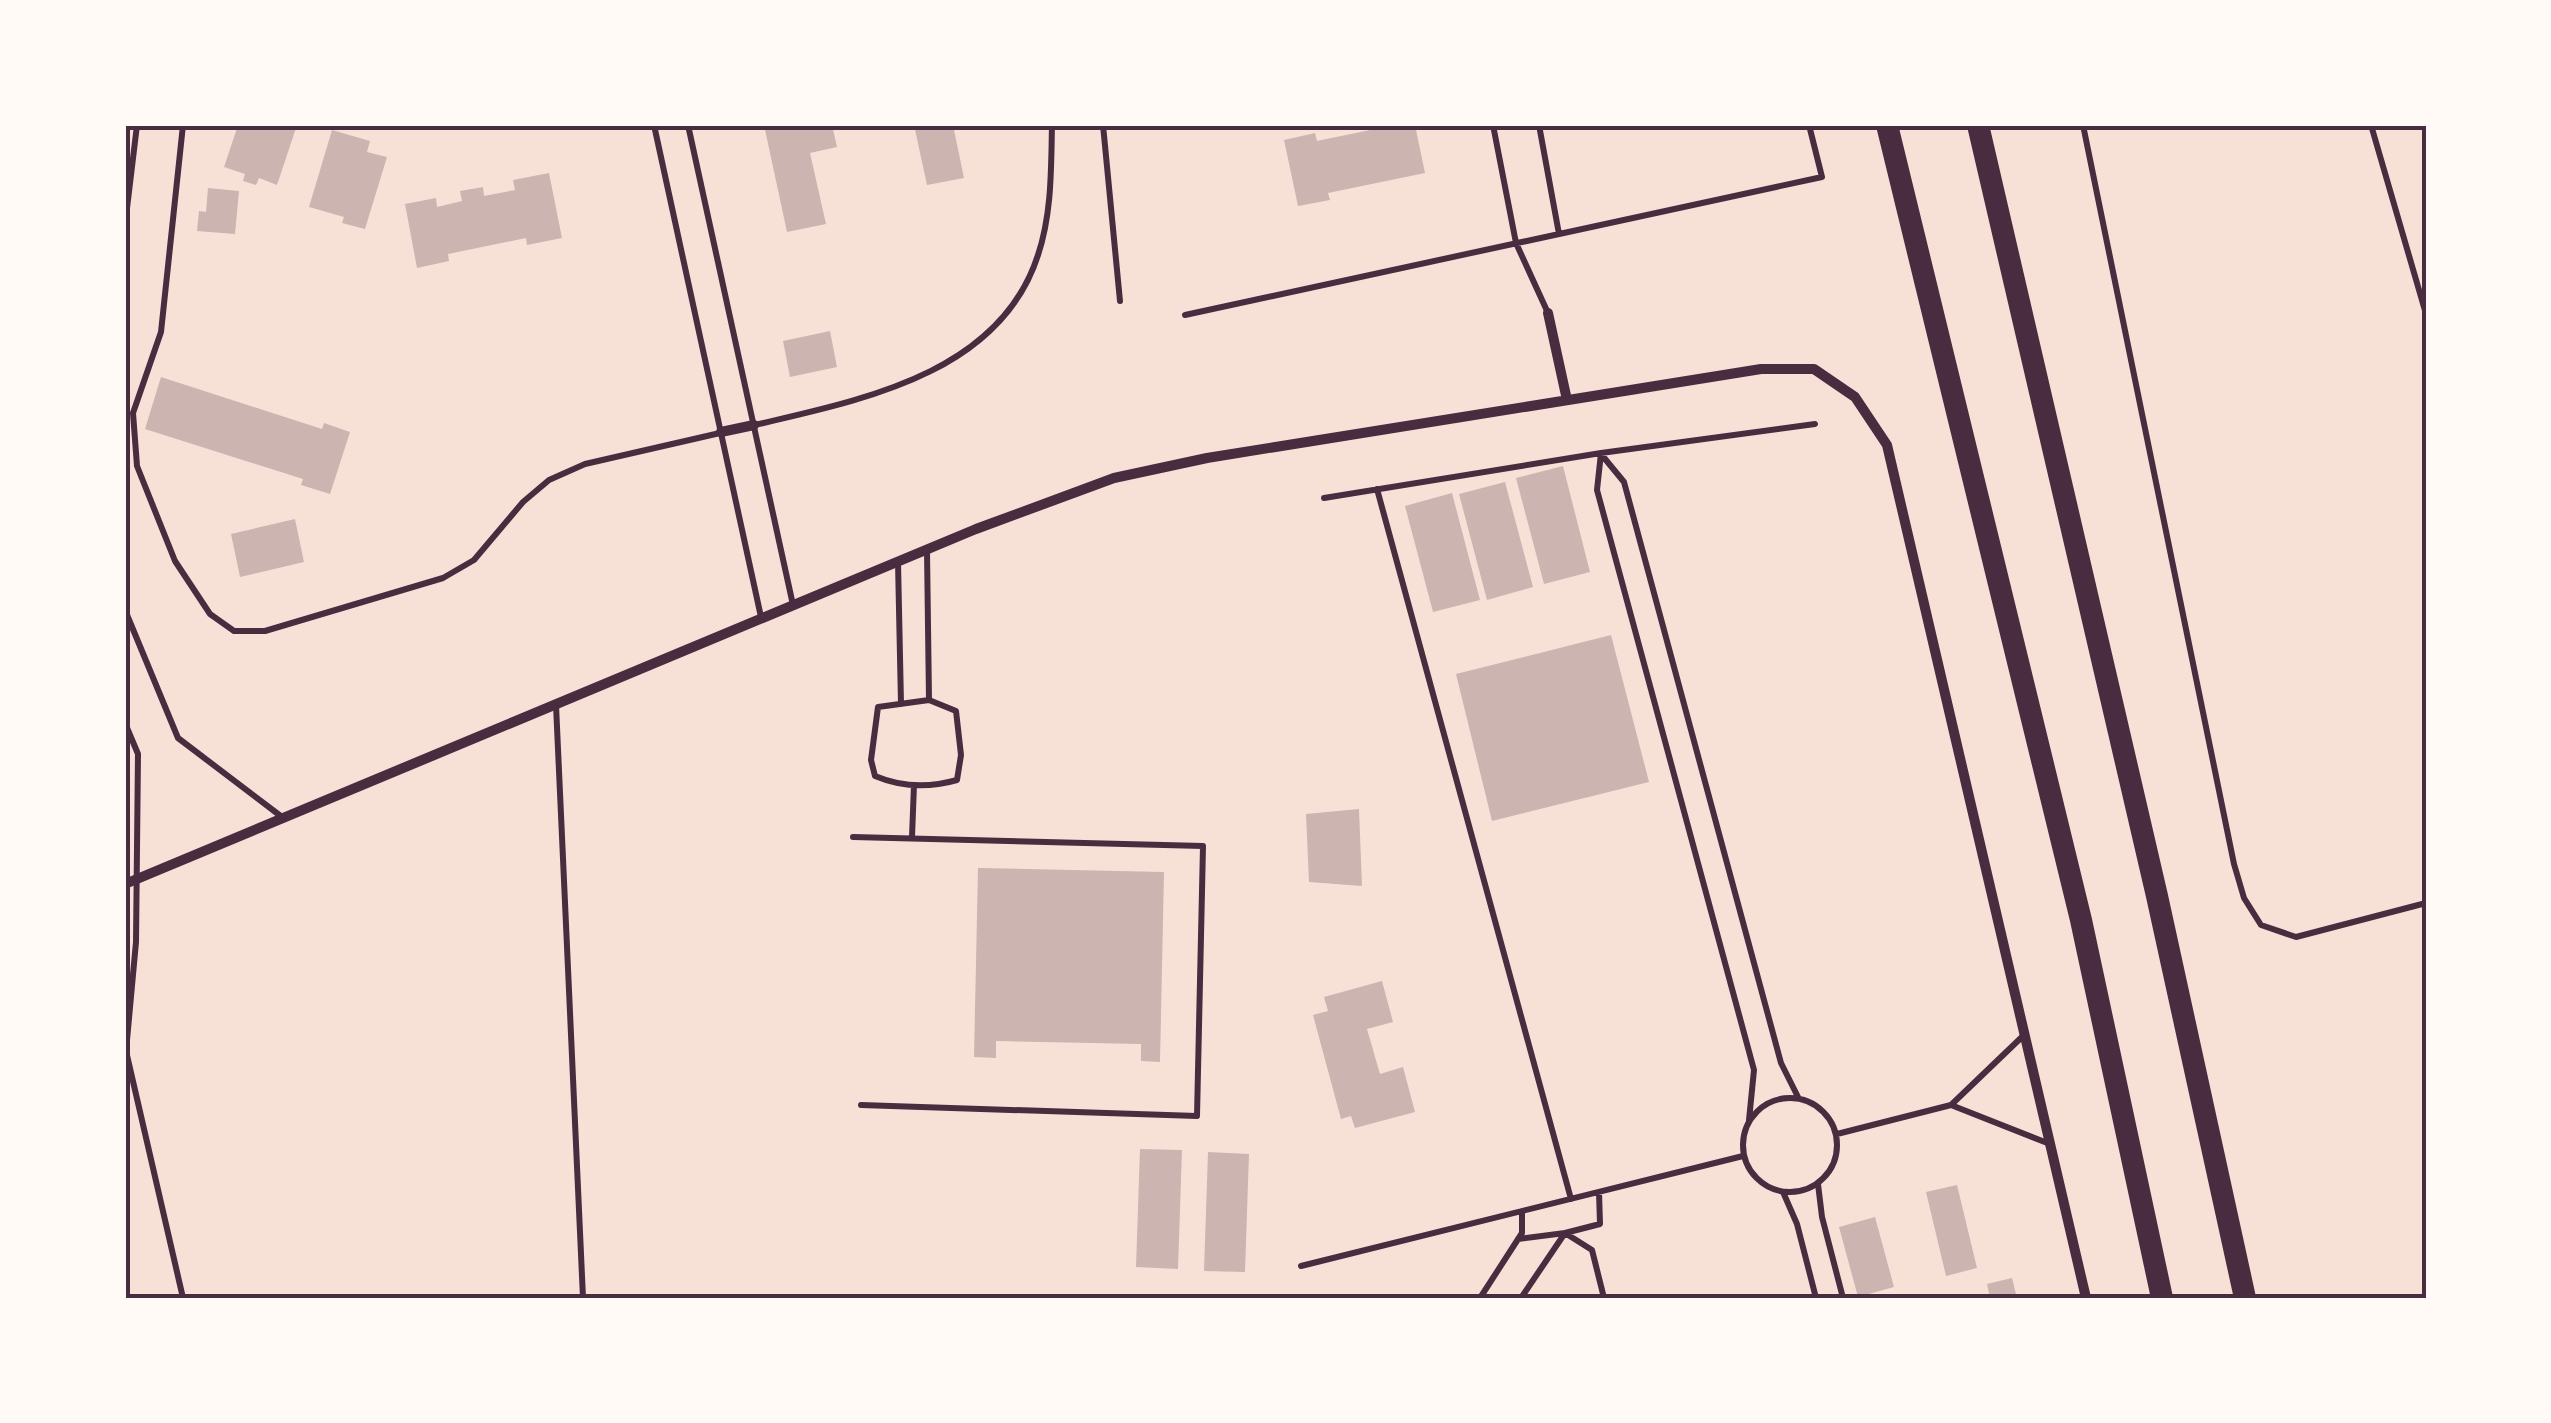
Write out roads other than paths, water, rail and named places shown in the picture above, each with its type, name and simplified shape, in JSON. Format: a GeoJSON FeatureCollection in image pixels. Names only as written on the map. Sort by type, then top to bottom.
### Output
{"type":"FeatureCollection","features":[{"type":"Feature","properties":{"kind":"highway"},"geometry":{"type":"LineString","coordinates":[[1886,125],[2081,920],[2162,1298]]}},
{"type":"Feature","properties":{"kind":"highway"},"geometry":{"type":"LineString","coordinates":[[1978,125],[2245,1298]]}},
{"type":"Feature","properties":{"kind":"street"},"geometry":{"type":"LineString","coordinates":[[1548,312],[1567,400]]}},
{"type":"Feature","properties":{"kind":"street"},"geometry":{"type":"LineString","coordinates":[[130,882],[927,550],[1114,478],[1207,458],[1761,369],[1814,369],[1855,397],[1887,445],[2086,1298]]}},
{"type":"Feature","properties":{"kind":"street"},"geometry":{"type":"LineString","coordinates":[[722,432],[754,425]]}},
{"type":"Feature","properties":{"kind":"lane"},"geometry":{"type":"LineString","coordinates":[[125,224],[137,125]]}},
{"type":"Feature","properties":{"kind":"lane"},"geometry":{"type":"LineString","coordinates":[[183,125],[160,332],[133,414],[137,466],[176,561],[210,614],[234,631],[266,630],[444,578],[474,560],[522,502],[548,480],[585,464],[722,432]]}},
{"type":"Feature","properties":{"kind":"lane"},"geometry":{"type":"LineString","coordinates":[[654,125],[762,620]]}},
{"type":"Feature","properties":{"kind":"lane"},"geometry":{"type":"LineString","coordinates":[[688,125],[793,606]]}},
{"type":"Feature","properties":{"kind":"lane"},"geometry":{"type":"LineString","coordinates":[[754,425],[860,400],[922,376],[973,347],[1014,306],[1038,257],[1049,206],[1052,125]]}},
{"type":"Feature","properties":{"kind":"lane"},"geometry":{"type":"LineString","coordinates":[[1103,125],[1120,301]]}},
{"type":"Feature","properties":{"kind":"lane"},"geometry":{"type":"LineString","coordinates":[[1493,125],[1516,243],[1548,312]]}},
{"type":"Feature","properties":{"kind":"lane"},"geometry":{"type":"LineString","coordinates":[[1540,125],[1558,234]]}},
{"type":"Feature","properties":{"kind":"lane"},"geometry":{"type":"LineString","coordinates":[[1185,315],[1822,176],[1809,125]]}},
{"type":"Feature","properties":{"kind":"lane"},"geometry":{"type":"LineString","coordinates":[[2083,125],[2244,898],[2262,925],[2296,937],[2426,903]]}},
{"type":"Feature","properties":{"kind":"lane"},"geometry":{"type":"LineString","coordinates":[[2372,125],[2426,314]]}},
{"type":"Feature","properties":{"kind":"lane"},"geometry":{"type":"LineString","coordinates":[[1324,498],[1601,453],[1814,424]]}},
{"type":"Feature","properties":{"kind":"lane"},"geometry":{"type":"LineString","coordinates":[[1601,453],[1624,482],[1781,1063],[1798,1098]]}},
{"type":"Feature","properties":{"kind":"lane"},"geometry":{"type":"LineString","coordinates":[[1601,453],[1597,490],[1754,1070],[1749,1120],[1742,1138],[1743,1156],[1751,1173],[1765,1186],[1782,1192],[1801,1191],[1818,1184],[1831,1170],[1838,1152],[1837,1134],[1829,1116],[1815,1104],[1798,1098],[1779,1098],[1762,1106],[1749,1120]]}},
{"type":"Feature","properties":{"kind":"lane"},"geometry":{"type":"LineString","coordinates":[[1377,489],[1570,1199]]}},
{"type":"Feature","properties":{"kind":"lane"},"geometry":{"type":"LineString","coordinates":[[927,550],[929,700]]}},
{"type":"Feature","properties":{"kind":"lane"},"geometry":{"type":"LineString","coordinates":[[898,562],[901,704]]}},
{"type":"Feature","properties":{"kind":"lane"},"geometry":{"type":"LineString","coordinates":[[125,610],[178,738],[284,818]]}},
{"type":"Feature","properties":{"kind":"lane"},"geometry":{"type":"LineString","coordinates":[[929,700],[956,711],[962,755],[956,780],[914,785],[874,776],[871,760],[878,707],[929,700]]}},
{"type":"Feature","properties":{"kind":"lane"},"geometry":{"type":"LineString","coordinates":[[556,705],[582,1298]]}},
{"type":"Feature","properties":{"kind":"lane"},"geometry":{"type":"LineString","coordinates":[[125,723],[138,754],[130,882],[136,942],[126,1050],[183,1298]]}},
{"type":"Feature","properties":{"kind":"lane"},"geometry":{"type":"LineString","coordinates":[[912,838],[914,785]]}},
{"type":"Feature","properties":{"kind":"lane"},"geometry":{"type":"LineString","coordinates":[[853,837],[1203,846],[1196,1116],[861,1105]]}},
{"type":"Feature","properties":{"kind":"lane"},"geometry":{"type":"LineString","coordinates":[[1837,1134],[1950,1105],[2024,1035]]}},
{"type":"Feature","properties":{"kind":"lane"},"geometry":{"type":"LineString","coordinates":[[1950,1105],[2050,1144]]}},
{"type":"Feature","properties":{"kind":"lane"},"geometry":{"type":"LineString","coordinates":[[1301,1266],[1743,1156]]}},
{"type":"Feature","properties":{"kind":"lane"},"geometry":{"type":"LineString","coordinates":[[1818,1184],[1822,1218],[1843,1298]]}},
{"type":"Feature","properties":{"kind":"lane"},"geometry":{"type":"LineString","coordinates":[[1518,1239],[1600,1224],[1599,1192]]}},
{"type":"Feature","properties":{"kind":"lane"},"geometry":{"type":"LineString","coordinates":[[1782,1192],[1797,1224],[1816,1298]]}},
{"type":"Feature","properties":{"kind":"lane"},"geometry":{"type":"LineString","coordinates":[[1480,1298],[1522,1233],[1522,1211]]}},
{"type":"Feature","properties":{"kind":"lane"},"geometry":{"type":"LineString","coordinates":[[1521,1298],[1565,1233]]}},
{"type":"Feature","properties":{"kind":"lane"},"geometry":{"type":"LineString","coordinates":[[1565,1233],[1592,1250],[1604,1298]]}}]}
